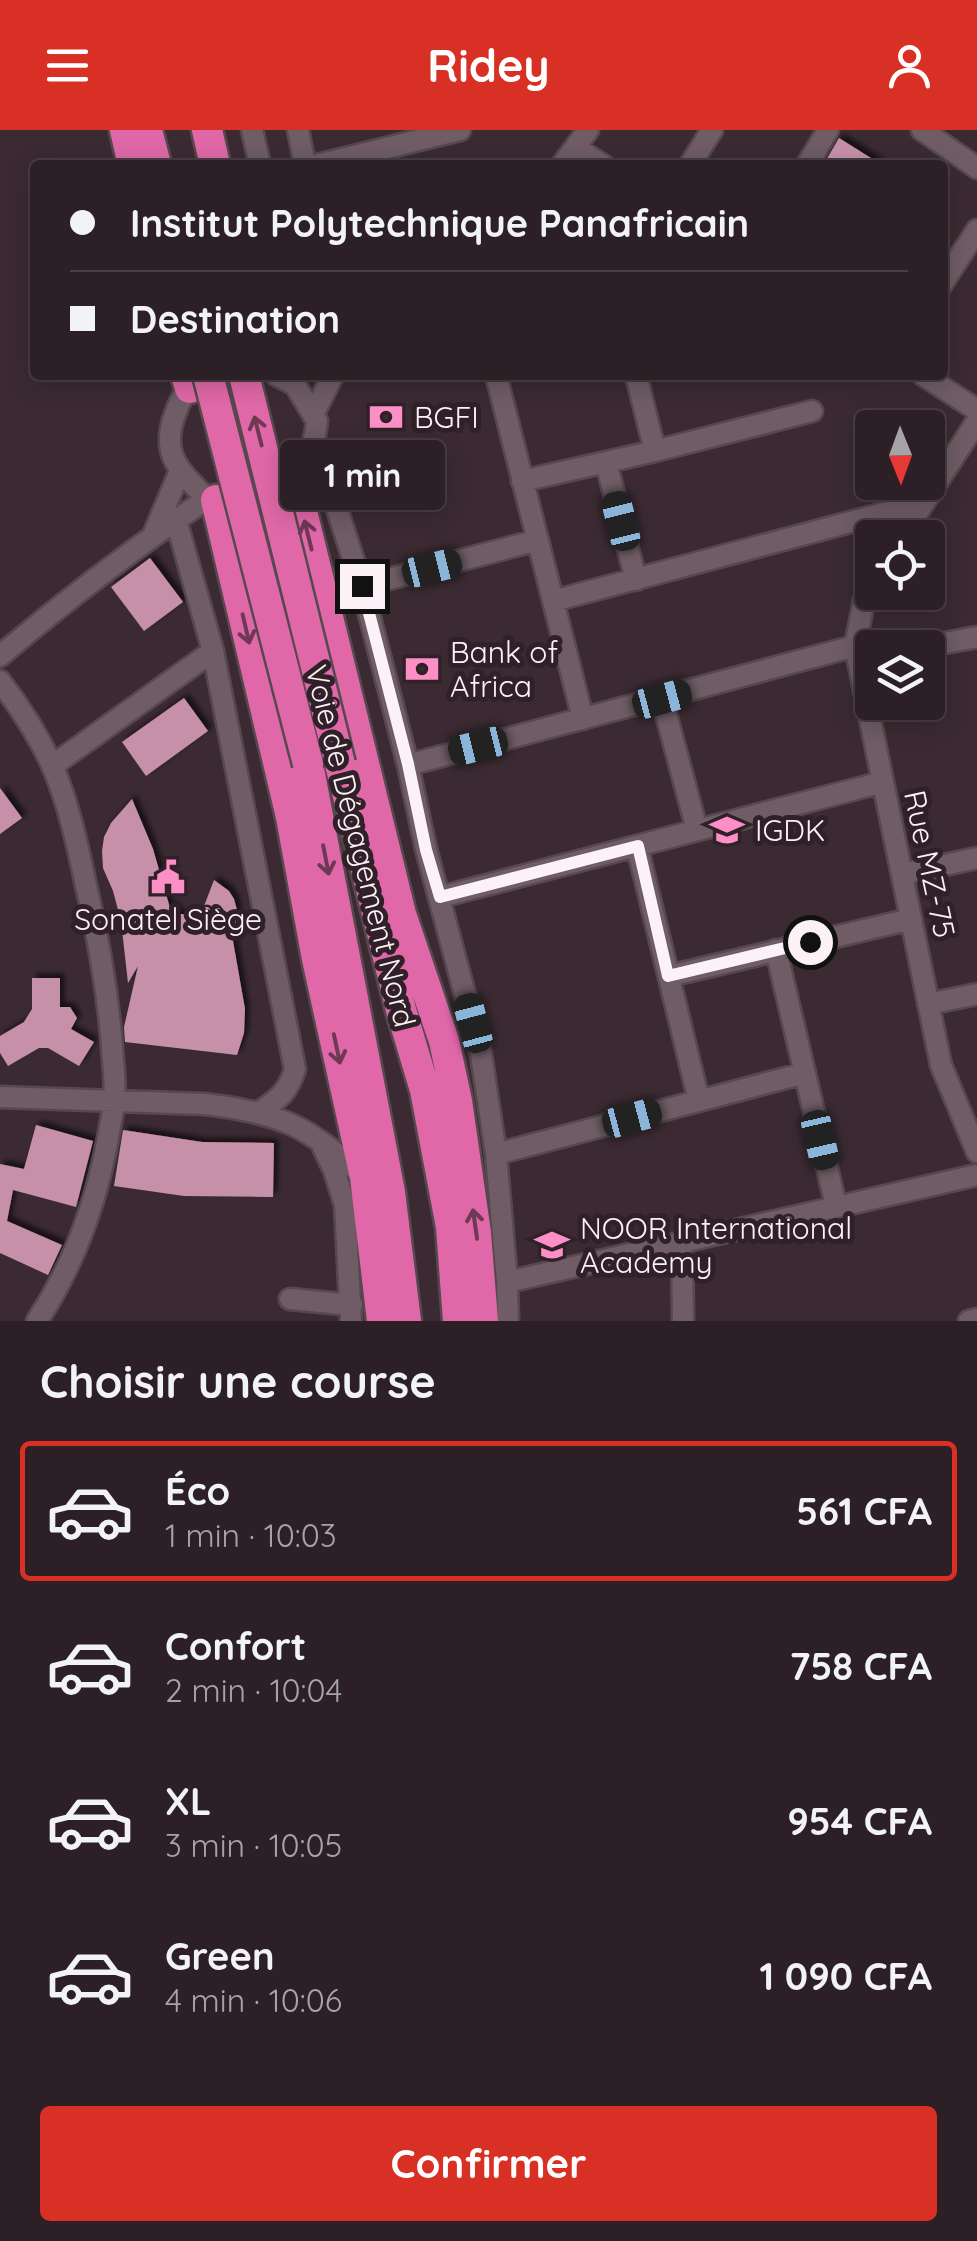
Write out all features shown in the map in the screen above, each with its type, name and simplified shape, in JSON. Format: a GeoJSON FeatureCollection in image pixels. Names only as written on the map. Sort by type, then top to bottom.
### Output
{"type":"FeatureCollection","features":[{"type":"Feature","properties":{"kind":"highway"},"geometry":{"type":"LineString","coordinates":[[125,130],[133,160]]}},
{"type":"Feature","properties":{"kind":"highway"},"geometry":{"type":"LineString","coordinates":[[147,130],[155,160]]}},
{"type":"Feature","properties":{"kind":"highway"},"geometry":{"type":"LineString","coordinates":[[186,130],[193,160]]}},
{"type":"Feature","properties":{"kind":"highway"},"geometry":{"type":"LineString","coordinates":[[207,130],[214,160]]}},
{"type":"Feature","properties":{"kind":"highway","name":"Voie de Dégagement Nord"},"geometry":{"type":"LineString","coordinates":[[194,380],[308,764],[390,1192],[398,1320]]}},
{"type":"Feature","properties":{"kind":"highway","name":"Voie de Dégagement Nord"},"geometry":{"type":"LineString","coordinates":[[245,380],[401,1010],[425,1090],[451,1227],[458,1321]]}},
{"type":"Feature","properties":{"kind":"highway"},"geometry":{"type":"LineString","coordinates":[[294,480],[401,914],[444,1041],[457,1100],[476,1233],[483,1321]]}},
{"type":"Feature","properties":{"kind":"highway"},"geometry":{"type":"LineString","coordinates":[[212,500],[290,817],[398,1320]]}},
{"type":"Feature","properties":{"kind":"highway"},"geometry":{"type":"LineString","coordinates":[[305,896],[360,1026]]}},
{"type":"Feature","properties":{"kind":"highway"},"geometry":{"type":"LineString","coordinates":[[415,958],[425,1090]]}},
{"type":"Feature","properties":{"kind":"street"},"geometry":{"type":"LineString","coordinates":[[252,130],[259,160]]}},
{"type":"Feature","properties":{"kind":"street"},"geometry":{"type":"LineString","coordinates":[[298,130],[304,160]]}},
{"type":"Feature","properties":{"kind":"street"},"geometry":{"type":"LineString","coordinates":[[337,160],[460,130]]}},
{"type":"Feature","properties":{"kind":"street"},"geometry":{"type":"LineString","coordinates":[[693,160],[712,130]]}},
{"type":"Feature","properties":{"kind":"street"},"geometry":{"type":"LineString","coordinates":[[810,160],[828,130]]}},
{"type":"Feature","properties":{"kind":"street"},"geometry":{"type":"LineString","coordinates":[[922,130],[977,168]]}},
{"type":"Feature","properties":{"kind":"street"},"geometry":{"type":"LineString","coordinates":[[566,160],[582,139],[598,160]]}},
{"type":"Feature","properties":{"kind":"street"},"geometry":{"type":"LineString","coordinates":[[949,260],[977,230]]}},
{"type":"Feature","properties":{"kind":"street"},"geometry":{"type":"LineString","coordinates":[[193,380],[182,394],[170,428],[168,448],[180,471],[212,500]]}},
{"type":"Feature","properties":{"kind":"street"},"geometry":{"type":"LineString","coordinates":[[0,656],[65,601],[176,520],[212,500],[230,501],[286,486],[311,464],[316,421],[295,385],[287,380]]}},
{"type":"Feature","properties":{"kind":"street"},"geometry":{"type":"LineString","coordinates":[[313,415],[330,380]]}},
{"type":"Feature","properties":{"kind":"street"},"geometry":{"type":"LineString","coordinates":[[497,380],[583,719]]}},
{"type":"Feature","properties":{"kind":"street"},"geometry":{"type":"LineString","coordinates":[[637,380],[656,451]]}},
{"type":"Feature","properties":{"kind":"street"},"geometry":{"type":"LineString","coordinates":[[931,380],[977,410]]}},
{"type":"Feature","properties":{"kind":"street"},"geometry":{"type":"LineString","coordinates":[[522,481],[812,411]]}},
{"type":"Feature","properties":{"kind":"street"},"geometry":{"type":"LineString","coordinates":[[912,520],[977,421]]}},
{"type":"Feature","properties":{"kind":"street"},"geometry":{"type":"LineString","coordinates":[[314,438],[362,586],[426,850],[481,1054],[496,1154],[508,1321]]}},
{"type":"Feature","properties":{"kind":"street"},"geometry":{"type":"LineString","coordinates":[[606,462],[636,580]]}},
{"type":"Feature","properties":{"kind":"street"},"geometry":{"type":"LineString","coordinates":[[154,535],[180,471]]}},
{"type":"Feature","properties":{"kind":"street"},"geometry":{"type":"LineString","coordinates":[[553,601],[922,504]]}},
{"type":"Feature","properties":{"kind":"street"},"geometry":{"type":"LineString","coordinates":[[176,520],[213,650],[295,1069],[290,1085],[258,1113]]}},
{"type":"Feature","properties":{"kind":"street"},"geometry":{"type":"LineString","coordinates":[[362,586],[538,540]]}},
{"type":"Feature","properties":{"kind":"street"},"geometry":{"type":"LineString","coordinates":[[945,643],[977,637]]}},
{"type":"Feature","properties":{"kind":"street"},"geometry":{"type":"LineString","coordinates":[[52,766],[213,650]]}},
{"type":"Feature","properties":{"kind":"street"},"geometry":{"type":"LineString","coordinates":[[408,764],[855,655]]}},
{"type":"Feature","properties":{"kind":"street"},"geometry":{"type":"LineString","coordinates":[[0,682],[52,766],[76,841],[108,1001],[114,1100],[92,1210],[72,1259],[37,1321]]}},
{"type":"Feature","properties":{"kind":"street"},"geometry":{"type":"LineString","coordinates":[[662,699],[697,830]]}},
{"type":"Feature","properties":{"kind":"street","name":"Rue MZ-75"},"geometry":{"type":"LineString","coordinates":[[872,720],[941,1065],[977,1152]]}},
{"type":"Feature","properties":{"kind":"street"},"geometry":{"type":"LineString","coordinates":[[440,897],[882,782]]}},
{"type":"Feature","properties":{"kind":"street"},"geometry":{"type":"LineString","coordinates":[[638,846],[699,1101]]}},
{"type":"Feature","properties":{"kind":"street"},"geometry":{"type":"LineString","coordinates":[[902,874],[977,858]]}},
{"type":"Feature","properties":{"kind":"street"},"geometry":{"type":"LineString","coordinates":[[668,976],[911,919]]}},
{"type":"Feature","properties":{"kind":"street"},"geometry":{"type":"LineString","coordinates":[[776,950],[836,1206]]}},
{"type":"Feature","properties":{"kind":"street"},"geometry":{"type":"LineString","coordinates":[[928,1004],[977,994]]}},
{"type":"Feature","properties":{"kind":"street"},"geometry":{"type":"LineString","coordinates":[[496,1154],[805,1074]]}},
{"type":"Feature","properties":{"kind":"street"},"geometry":{"type":"LineString","coordinates":[[0,1097],[204,1104],[258,1113],[291,1124],[320,1141],[365,1177]]}},
{"type":"Feature","properties":{"kind":"street"},"geometry":{"type":"LineString","coordinates":[[290,1299],[352,1313],[345,1205],[320,1141]]}},
{"type":"Feature","properties":{"kind":"street"},"geometry":{"type":"LineString","coordinates":[[507,1282],[977,1175]]}},
{"type":"Feature","properties":{"kind":"street"},"geometry":{"type":"LineString","coordinates":[[682,1242],[683,1321]]}},
{"type":"Feature","properties":{"kind":"street"},"geometry":{"type":"LineString","coordinates":[[968,1321],[977,1319]]}},
{"type":"Feature","properties":{"kind":"building"},"geometry":{"type":"Polygon","coordinates":[[[839,138],[874,160],[826,160],[839,138]]]}},
{"type":"Feature","properties":{"kind":"building"},"geometry":{"type":"Polygon","coordinates":[[[150,558],[183,602],[144,631],[111,587],[150,558]]]}},
{"type":"Feature","properties":{"kind":"building"},"geometry":{"type":"Polygon","coordinates":[[[184,698],[208,731],[146,776],[122,742],[184,698]]]}},
{"type":"Feature","properties":{"kind":"building"},"geometry":{"type":"Polygon","coordinates":[[[0,788],[22,818],[0,834],[0,788]]]}},
{"type":"Feature","properties":{"kind":"building"},"geometry":{"type":"Polygon","coordinates":[[[132,799],[153,849],[170,908],[177,908],[177,914],[201,914],[214,880],[234,899],[237,910],[233,941],[245,1009],[244,1033],[237,1055],[125,1042],[124,1027],[138,966],[128,983],[121,921],[103,868],[102,851],[111,823],[132,799]]]}},
{"type":"Feature","properties":{"kind":"building"},"geometry":{"type":"Polygon","coordinates":[[[32,978],[60,978],[60,1007],[70,1007],[77,1018],[71,1029],[94,1042],[79,1066],[48,1048],[39,1048],[8,1066],[0,1053],[0,1036],[24,1022],[32,1009],[32,978]]]}},
{"type":"Feature","properties":{"kind":"building"},"geometry":{"type":"Polygon","coordinates":[[[36,1125],[93,1141],[76,1207],[13,1190],[7,1221],[62,1245],[48,1275],[0,1253],[0,1164],[24,1169],[36,1125]]]}},
{"type":"Feature","properties":{"kind":"building"},"geometry":{"type":"Polygon","coordinates":[[[123,1130],[202,1142],[274,1143],[273,1197],[184,1196],[114,1186],[123,1130]]]}},
{"type":"Feature","properties":{"kind":"place","name":"BGFI"},"geometry":{"type":"Point","coordinates":[386,417]}},
{"type":"Feature","properties":{"kind":"place","name":"Bank of Africa"},"geometry":{"type":"Point","coordinates":[422,669]}},
{"type":"Feature","properties":{"kind":"place","name":"IGDK"},"geometry":{"type":"Point","coordinates":[727,830]}},
{"type":"Feature","properties":{"kind":"place","name":"Sonatel Siège"},"geometry":{"type":"Point","coordinates":[168,877]}},
{"type":"Feature","properties":{"kind":"place","name":"NOOR International Academy"},"geometry":{"type":"Point","coordinates":[552,1245]}},
{"type":"Feature","properties":{"kind":"route"},"geometry":{"type":"LineString","coordinates":[[362,586],[440,897],[638,846],[668,976],[810,942]]}}]}
